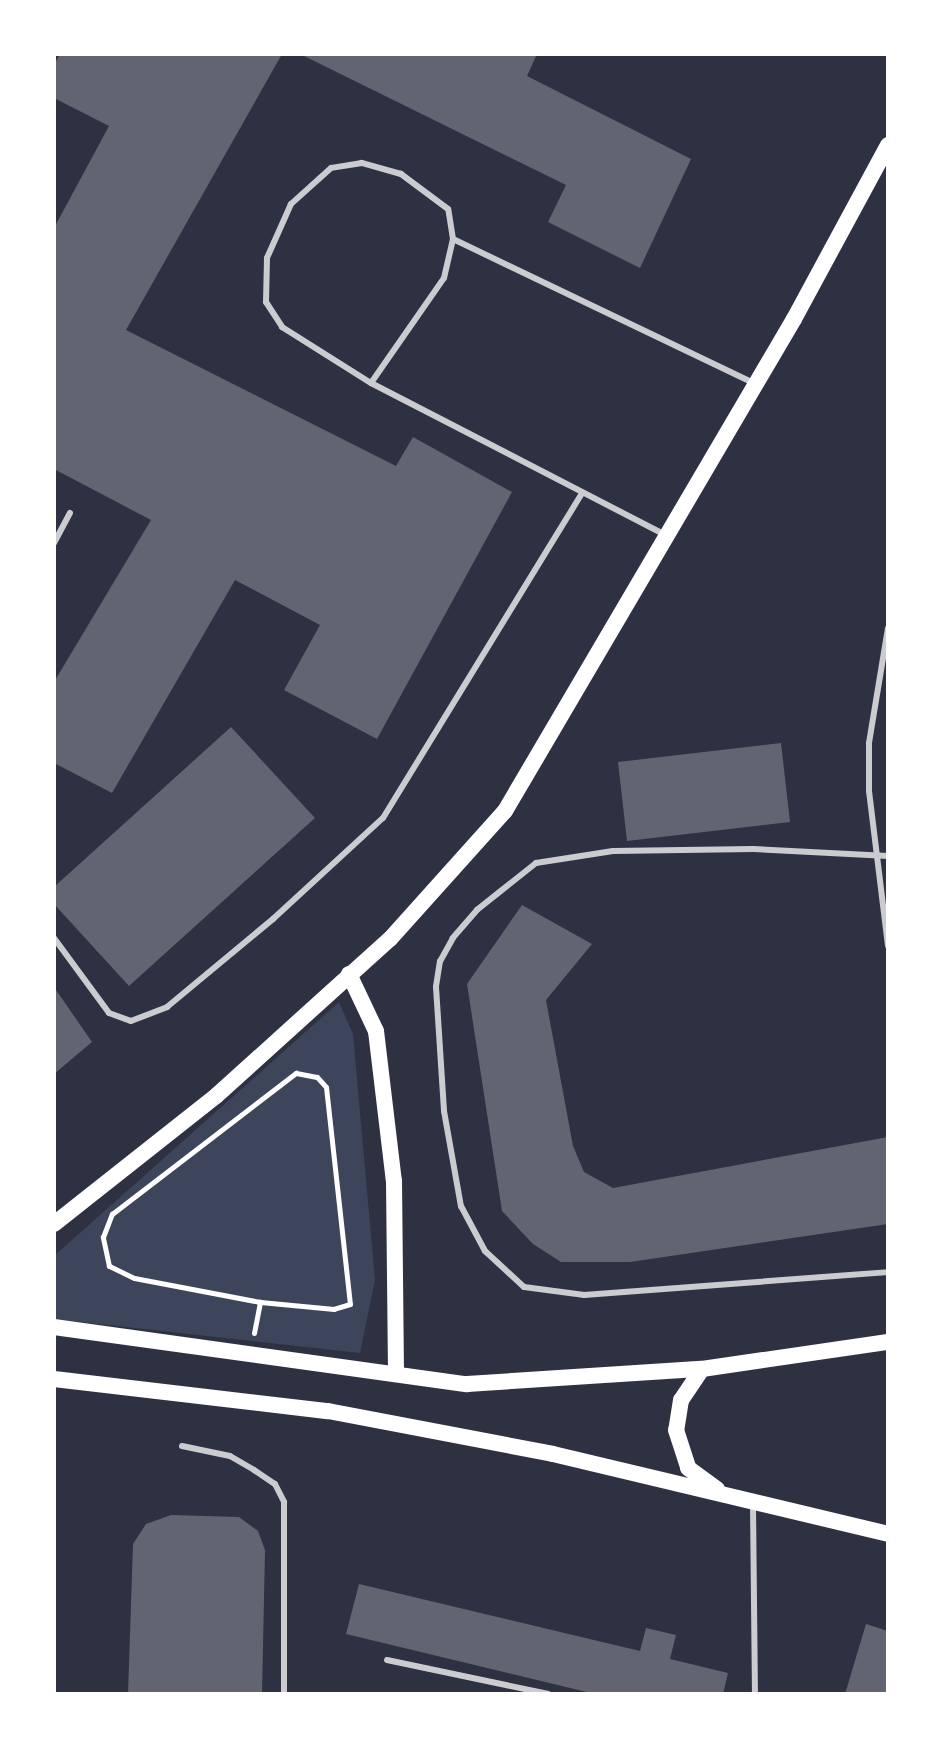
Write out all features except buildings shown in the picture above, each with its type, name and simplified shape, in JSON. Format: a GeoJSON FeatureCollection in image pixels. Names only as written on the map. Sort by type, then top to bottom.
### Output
{"type":"FeatureCollection","features":[{"type":"Feature","properties":{"kind":"main road"},"geometry":{"type":"LineString","coordinates":[[54,1224],[216,1096],[390,939],[505,811],[755,384],[888,145]]}},
{"type":"Feature","properties":{"kind":"main road"},"geometry":{"type":"LineString","coordinates":[[349,974],[376,1031],[394,1181],[396,1372]]}},
{"type":"Feature","properties":{"kind":"main road"},"geometry":{"type":"LineString","coordinates":[[54,1327],[467,1384],[702,1369],[888,1342]]}},
{"type":"Feature","properties":{"kind":"main road"},"geometry":{"type":"LineString","coordinates":[[702,1369],[681,1400],[676,1430],[688,1468],[725,1495]]}},
{"type":"Feature","properties":{"kind":"main road"},"geometry":{"type":"LineString","coordinates":[[54,1379],[328,1411],[553,1454],[888,1534]]}},
{"type":"Feature","properties":{"kind":"lane"},"geometry":{"type":"LineString","coordinates":[[371,383],[444,278],[453,239],[448,209],[401,174],[362,163],[331,168],[291,204],[267,258],[266,302],[282,327],[371,383],[667,536]]}},
{"type":"Feature","properties":{"kind":"lane"},"geometry":{"type":"LineString","coordinates":[[453,239],[755,384]]}},
{"type":"Feature","properties":{"kind":"lane"},"geometry":{"type":"LineString","coordinates":[[54,938],[109,1013],[131,1021],[167,1007],[273,919],[383,818],[583,492]]}},
{"type":"Feature","properties":{"kind":"lane"},"geometry":{"type":"LineString","coordinates":[[54,543],[70,513]]}},
{"type":"Feature","properties":{"kind":"lane"},"geometry":{"type":"LineString","coordinates":[[888,628],[876,687],[869,791],[888,946]]}},
{"type":"Feature","properties":{"kind":"lane"},"geometry":{"type":"LineString","coordinates":[[876,687],[888,686]]}},
{"type":"Feature","properties":{"kind":"lane"},"geometry":{"type":"LineString","coordinates":[[888,856],[753,849],[628,851],[536,863],[477,910],[453,938],[440,961],[436,987],[444,1111],[461,1206],[485,1251],[524,1287],[584,1295],[888,1272]]}},
{"type":"Feature","properties":{"kind":"lane"},"geometry":{"type":"LineString","coordinates":[[182,1446],[242,1463],[275,1484],[284,1502],[284,1694]]}},
{"type":"Feature","properties":{"kind":"lane"},"geometry":{"type":"LineString","coordinates":[[753,1502],[755,1694]]}},
{"type":"Feature","properties":{"kind":"lane"},"geometry":{"type":"LineString","coordinates":[[387,1660],[548,1694]]}},
{"type":"Feature","properties":{"kind":"path"},"geometry":{"type":"LineString","coordinates":[[301,1073],[317,1077],[326,1087],[352,1295],[350,1304],[334,1309],[260,1302],[118,1273],[105,1256],[103,1237],[112,1214],[134,1195],[285,1080],[301,1073]]}},
{"type":"Feature","properties":{"kind":"shaded area"},"geometry":{"type":"Polygon","coordinates":[[[339,1002],[353,1034],[375,1280],[360,1353],[54,1319],[54,1256],[339,1002]]]}}]}
